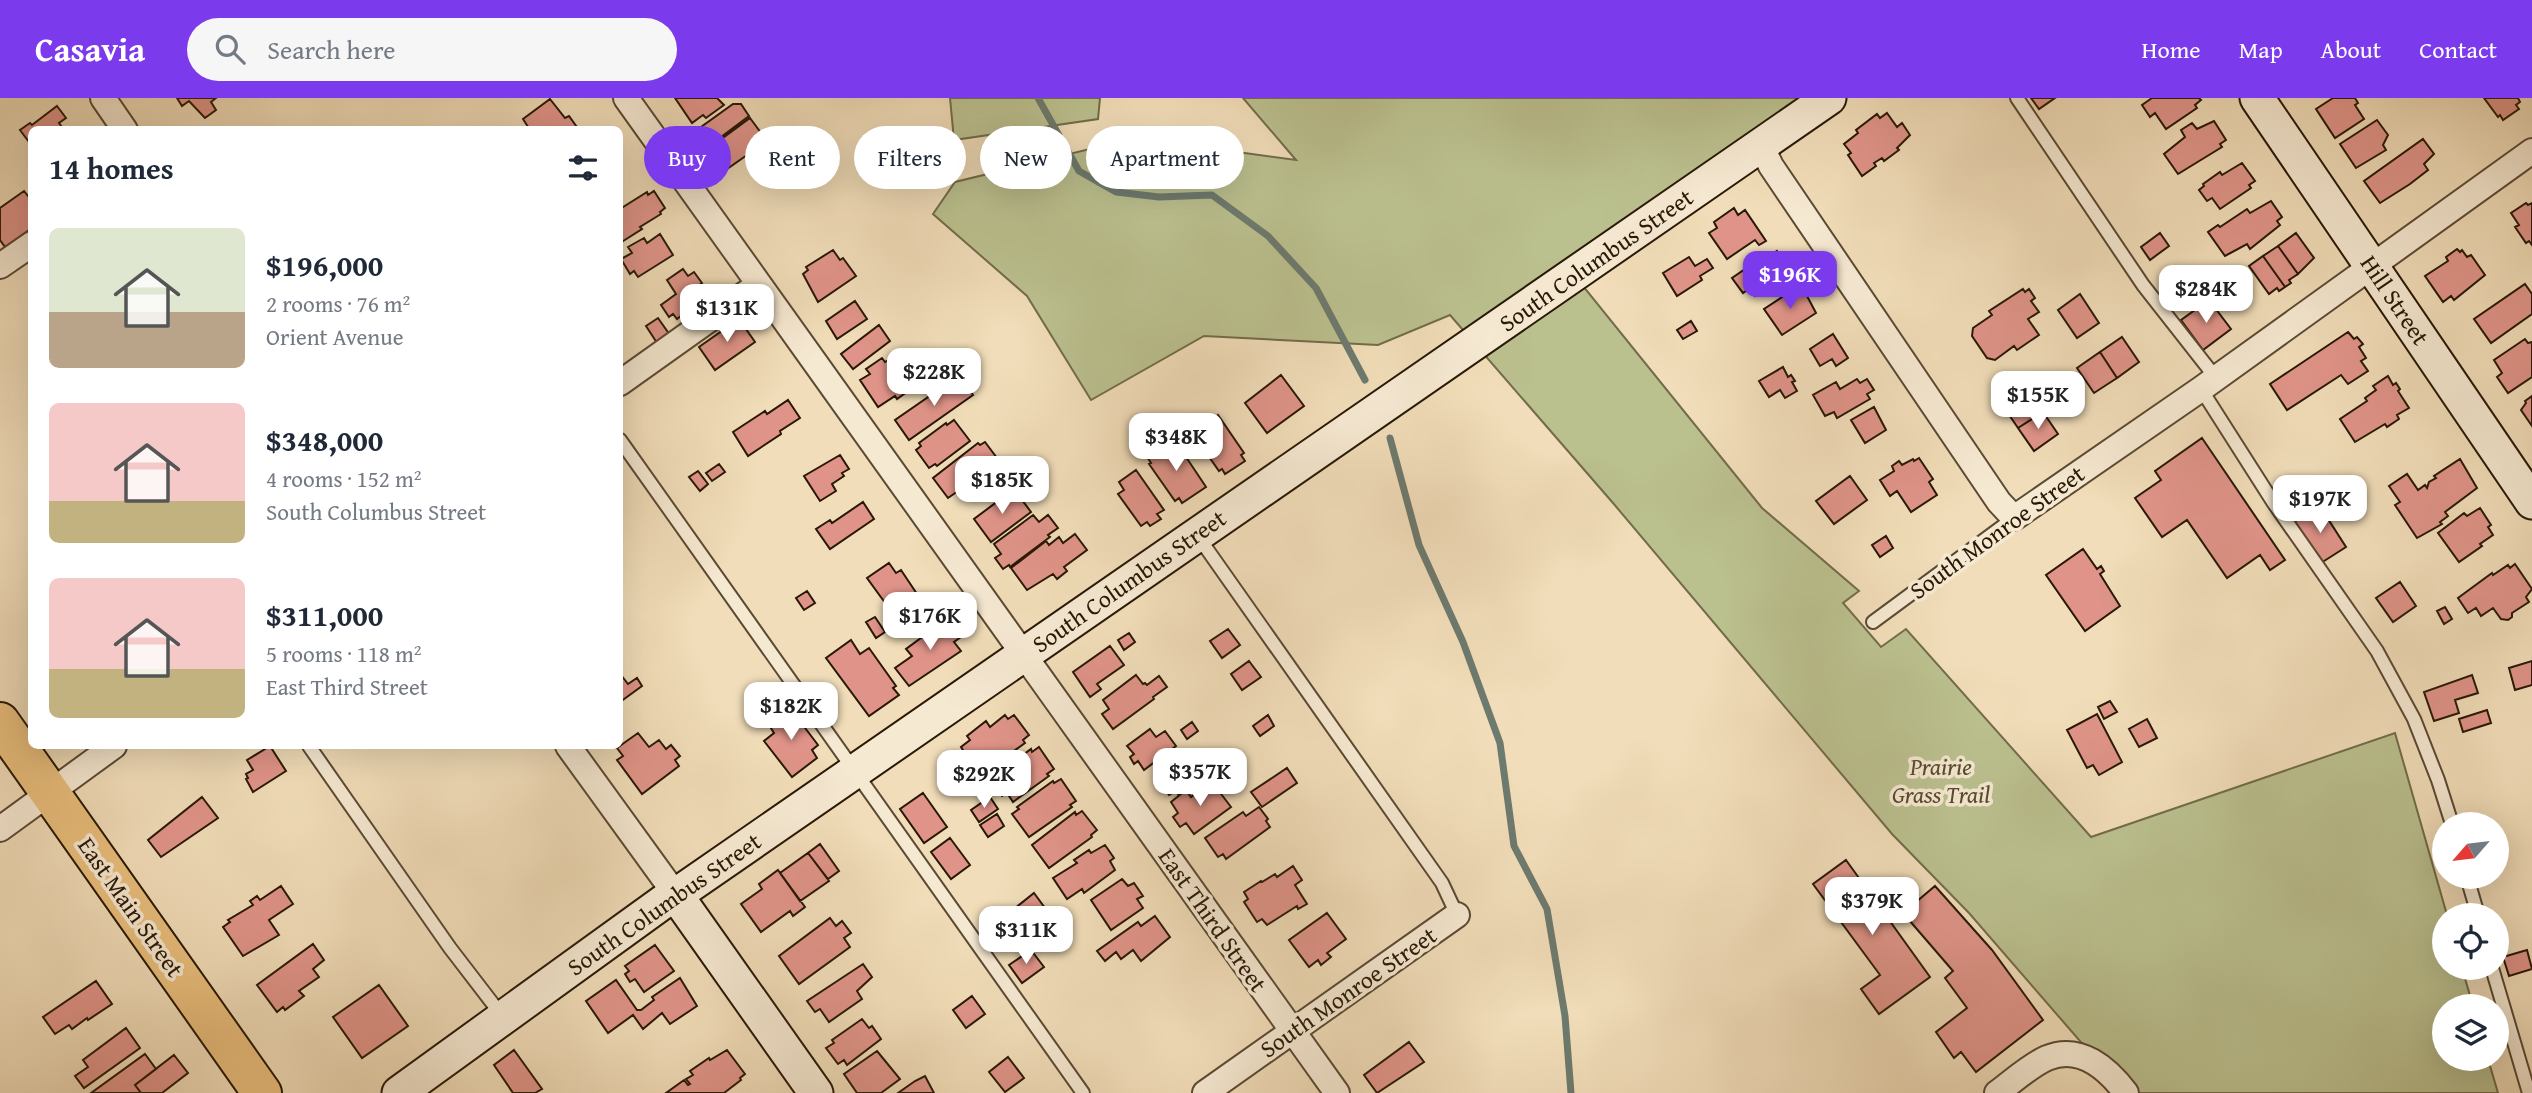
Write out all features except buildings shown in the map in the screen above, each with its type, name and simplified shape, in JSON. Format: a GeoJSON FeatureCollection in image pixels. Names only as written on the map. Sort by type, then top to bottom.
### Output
{"type":"FeatureCollection","features":[{"type":"Feature","properties":{"kind":"main road","name":"East Main Street"},"geometry":{"type":"LineString","coordinates":[[0,722],[262,1093]]}},
{"type":"Feature","properties":{"kind":"street"},"geometry":{"type":"LineString","coordinates":[[103,98],[122,126]]}},
{"type":"Feature","properties":{"kind":"street","name":"East Third Street"},"geometry":{"type":"LineString","coordinates":[[626,98],[1336,1093]]}},
{"type":"Feature","properties":{"kind":"street","name":"South Columbus Street"},"geometry":{"type":"LineString","coordinates":[[399,1093],[670,897],[1392,402],[1829,98]]}},
{"type":"Feature","properties":{"kind":"street","name":"Hill Street"},"geometry":{"type":"LineString","coordinates":[[2257,98],[2532,502]]}},
{"type":"Feature","properties":{"kind":"street"},"geometry":{"type":"LineString","coordinates":[[1761,145],[1772,166],[1913,374],[2000,502],[2014,518]]}},
{"type":"Feature","properties":{"kind":"street","name":"South Monroe Street"},"geometry":{"type":"LineString","coordinates":[[2014,518],[2532,151]]}},
{"type":"Feature","properties":{"kind":"street"},"geometry":{"type":"LineString","coordinates":[[0,266],[28,247]]}},
{"type":"Feature","properties":{"kind":"street"},"geometry":{"type":"LineString","coordinates":[[623,381],[759,284]]}},
{"type":"Feature","properties":{"kind":"street"},"geometry":{"type":"LineString","coordinates":[[0,829],[110,749]]}},
{"type":"Feature","properties":{"kind":"street"},"geometry":{"type":"LineString","coordinates":[[570,749],[816,1093]]}},
{"type":"Feature","properties":{"kind":"street","name":"South Monroe Street"},"geometry":{"type":"LineString","coordinates":[[1205,1093],[1457,915]]}},
{"type":"Feature","properties":{"kind":"street"},"geometry":{"type":"LineString","coordinates":[[1997,1093],[2045,1059],[2073,1055],[2092,1060],[2107,1069],[2126,1093]]}},
{"type":"Feature","properties":{"kind":"lane"},"geometry":{"type":"LineString","coordinates":[[2017,98],[2208,383],[2273,502],[2378,651],[2414,719],[2448,812]]}},
{"type":"Feature","properties":{"kind":"lane"},"geometry":{"type":"LineString","coordinates":[[623,444],[1083,1093]]}},
{"type":"Feature","properties":{"kind":"lane","name":"South Monroe Street"},"geometry":{"type":"LineString","coordinates":[[1873,622],[2014,518]]}},
{"type":"Feature","properties":{"kind":"lane"},"geometry":{"type":"LineString","coordinates":[[1196,534],[1442,883],[1457,915]]}},
{"type":"Feature","properties":{"kind":"lane"},"geometry":{"type":"LineString","coordinates":[[311,749],[450,948],[503,1018]]}},
{"type":"Feature","properties":{"kind":"lane"},"geometry":{"type":"LineString","coordinates":[[2496,980],[2529,1093]]}},
{"type":"Feature","properties":{"kind":"green space"},"geometry":{"type":"Polygon","coordinates":[[[950,98],[1100,98],[1098,119],[1050,126],[980,126],[980,136],[966,138],[966,126],[953,126],[950,98]]]}},
{"type":"Feature","properties":{"kind":"green space","name":"Prairie Grass Trail"},"geometry":{"type":"Polygon","coordinates":[[[1243,98],[1807,98],[1566,265],[1762,508],[1859,591],[1843,603],[1881,647],[1906,629],[2091,837],[2395,733],[2432,862],[2432,889],[2440,889],[2444,903],[2432,903],[2432,980],[2465,980],[2470,994],[2432,994],[2432,1071],[2492,1071],[2498,1093],[2125,1093],[1969,913],[1892,834],[1613,503],[1450,315],[1378,345],[1204,336],[1091,400],[1027,296],[933,214],[950,189],[966,189],[966,179],[980,176],[980,189],[1072,189],[1072,153],[1086,150],[1086,189],[1244,189],[1244,153],[1296,160],[1243,98]]]}},
{"type":"Feature","properties":{"kind":"waterway"},"geometry":{"type":"LineString","coordinates":[[1038,98],[1079,171],[1116,192],[1159,197],[1212,195],[1268,236],[1316,288],[1365,380]]}},
{"type":"Feature","properties":{"kind":"waterway"},"geometry":{"type":"LineString","coordinates":[[1390,438],[1419,545],[1463,642],[1500,743],[1514,846],[1547,909],[1565,1016],[1571,1093]]}}]}
